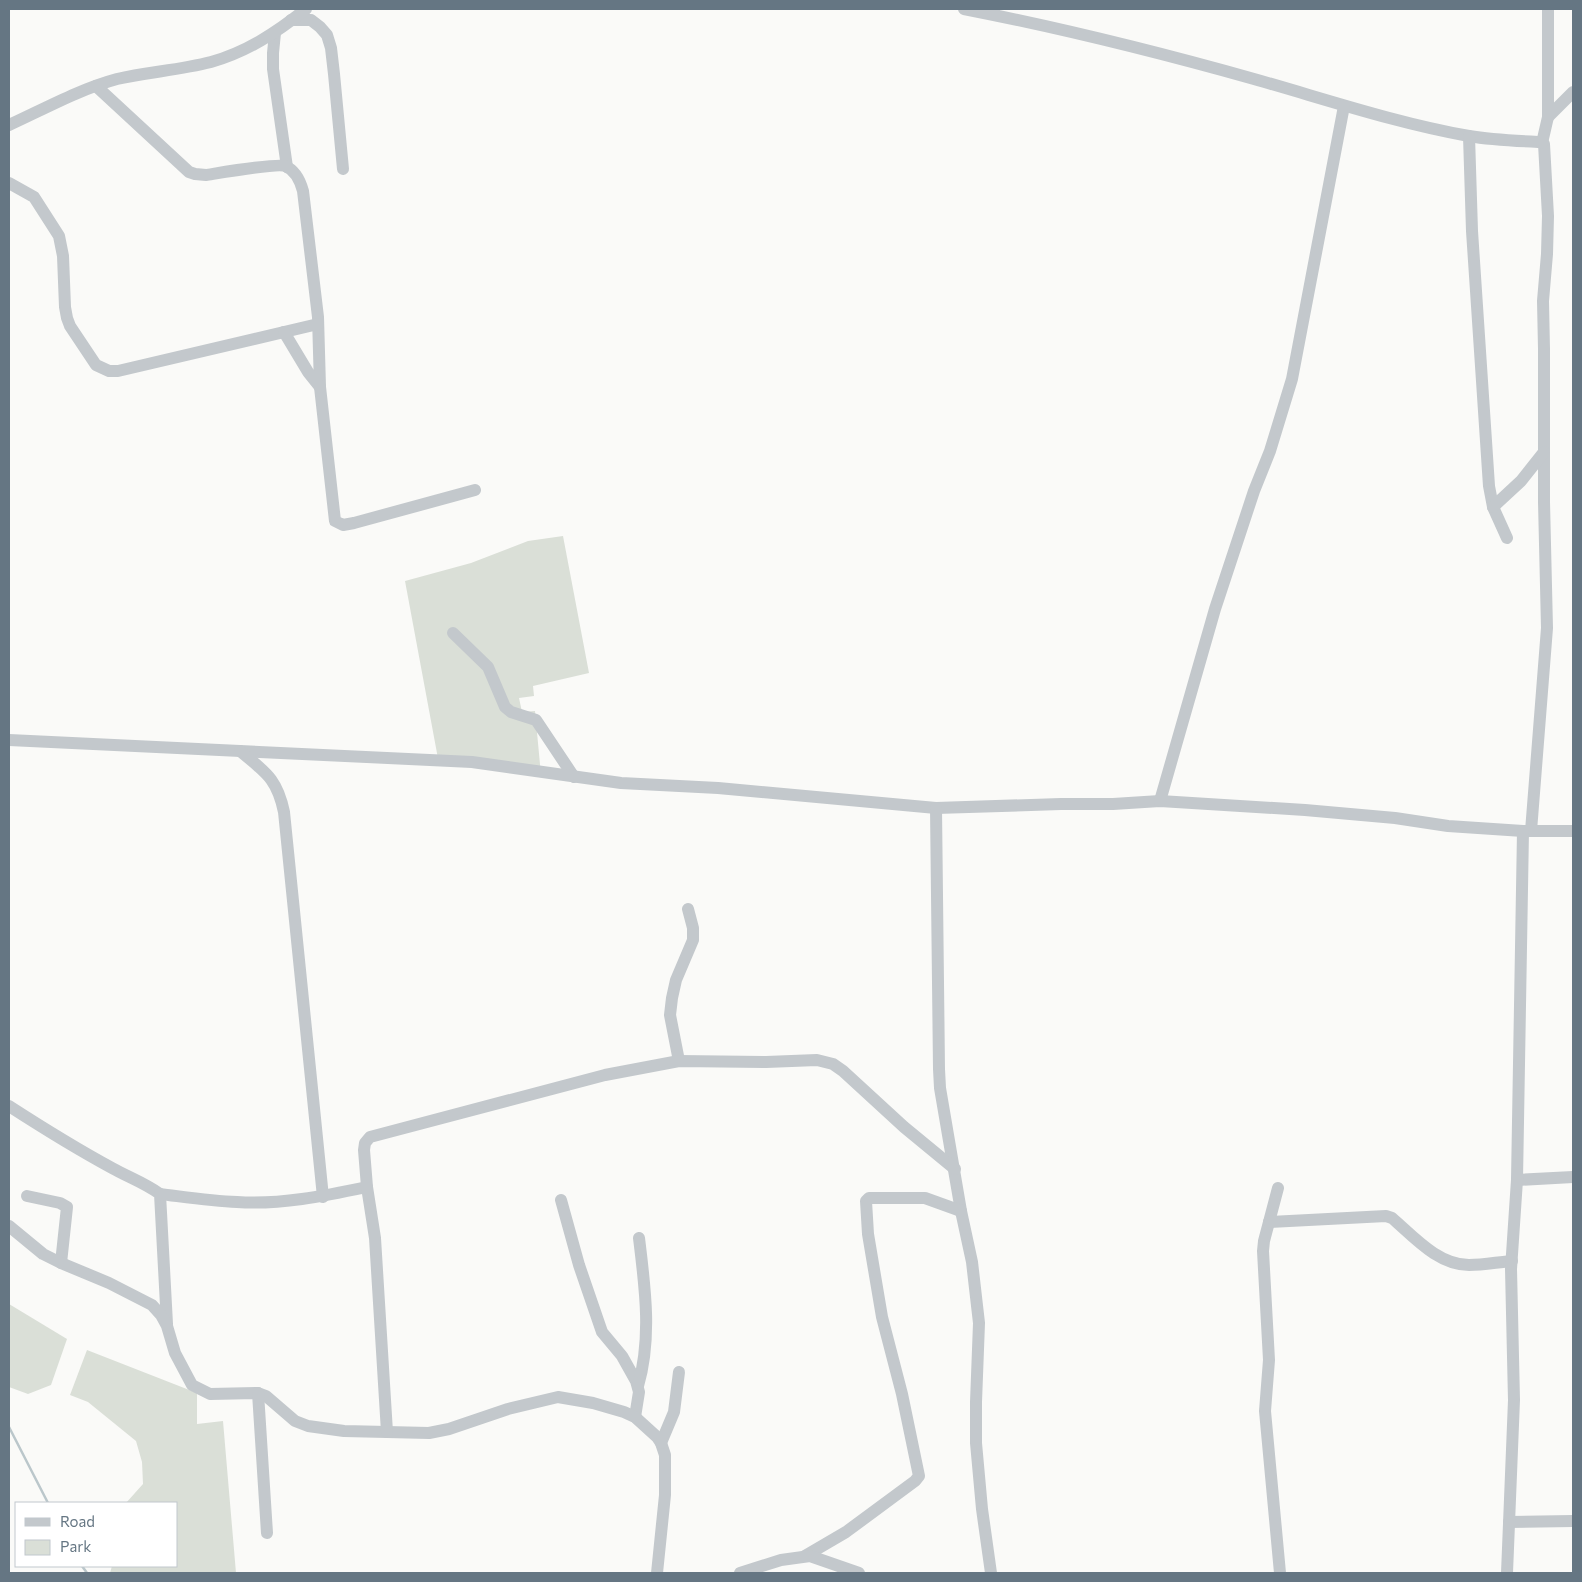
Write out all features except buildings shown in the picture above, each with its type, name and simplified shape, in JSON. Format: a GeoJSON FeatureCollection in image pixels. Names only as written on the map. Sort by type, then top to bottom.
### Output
{"type":"FeatureCollection","features":[{"type":"Feature","properties":{"kind":"street"},"geometry":{"type":"LineString","coordinates":[[9,125],[96,86],[117,80],[212,62],[255,45],[275,33],[306,9]]}},
{"type":"Feature","properties":{"kind":"street"},"geometry":{"type":"LineString","coordinates":[[964,9],[1087,36],[1254,79],[1344,106],[1469,136],[1542,143]]}},
{"type":"Feature","properties":{"kind":"street"},"geometry":{"type":"LineString","coordinates":[[1507,1573],[1514,1400],[1511,1308],[1512,1261],[1517,1180],[1527,831],[1547,628],[1542,301],[1547,254],[1548,216],[1545,149],[1542,143],[1548,117],[1548,9]]}},
{"type":"Feature","properties":{"kind":"street"},"geometry":{"type":"LineString","coordinates":[[291,20],[311,20],[327,35],[331,48],[343,169]]}},
{"type":"Feature","properties":{"kind":"street"},"geometry":{"type":"LineString","coordinates":[[275,33],[273,69],[287,167]]}},
{"type":"Feature","properties":{"kind":"street"},"geometry":{"type":"LineString","coordinates":[[96,86],[189,172],[206,175],[282,165],[293,171],[298,178],[303,191],[318,324],[320,386],[335,521],[339,524],[354,523],[475,490]]}},
{"type":"Feature","properties":{"kind":"street"},"geometry":{"type":"LineString","coordinates":[[1548,117],[1573,92]]}},
{"type":"Feature","properties":{"kind":"street"},"geometry":{"type":"LineString","coordinates":[[1160,802],[1218,600],[1254,491],[1270,451],[1292,379],[1344,106]]}},
{"type":"Feature","properties":{"kind":"street"},"geometry":{"type":"LineString","coordinates":[[1469,136],[1472,231],[1489,486],[1493,507],[1507,538]]}},
{"type":"Feature","properties":{"kind":"street"},"geometry":{"type":"LineString","coordinates":[[9,183],[34,197],[59,236],[63,256],[67,318],[70,326],[96,365],[100,368],[118,372],[318,324]]}},
{"type":"Feature","properties":{"kind":"street"},"geometry":{"type":"LineString","coordinates":[[284,332],[308,372],[320,386]]}},
{"type":"Feature","properties":{"kind":"street"},"geometry":{"type":"LineString","coordinates":[[1493,507],[1521,481],[1544,452]]}},
{"type":"Feature","properties":{"kind":"street"},"geometry":{"type":"LineString","coordinates":[[453,633],[488,667],[505,708],[536,720],[574,776]]}},
{"type":"Feature","properties":{"kind":"street"},"geometry":{"type":"LineString","coordinates":[[9,740],[472,762],[621,783],[718,788],[936,808],[1160,802],[1305,810],[1395,818],[1448,826],[1527,831],[1573,831]]}},
{"type":"Feature","properties":{"kind":"street"},"geometry":{"type":"LineString","coordinates":[[240,751],[268,774],[277,785],[284,812],[323,1196]]}},
{"type":"Feature","properties":{"kind":"street"},"geometry":{"type":"LineString","coordinates":[[936,808],[939,1069],[961,1211],[972,1262],[979,1323],[976,1435],[980,1494],[991,1573]]}},
{"type":"Feature","properties":{"kind":"street"},"geometry":{"type":"LineString","coordinates":[[679,1061],[670,1015],[676,980],[693,940],[693,928],[688,909]]}},
{"type":"Feature","properties":{"kind":"street"},"geometry":{"type":"LineString","coordinates":[[387,1432],[375,1238],[367,1187],[364,1150],[365,1143],[370,1137],[605,1075],[679,1061],[766,1062],[817,1060],[833,1064],[843,1071],[904,1128],[955,1169]]}},
{"type":"Feature","properties":{"kind":"street"},"geometry":{"type":"LineString","coordinates":[[9,1106],[114,1170],[152,1188],[160,1194],[237,1202],[264,1202],[323,1196],[367,1187]]}},
{"type":"Feature","properties":{"kind":"street"},"geometry":{"type":"LineString","coordinates":[[1517,1180],[1573,1177]]}},
{"type":"Feature","properties":{"kind":"street"},"geometry":{"type":"LineString","coordinates":[[1278,1188],[1263,1250],[1269,1360],[1265,1412],[1280,1573]]}},
{"type":"Feature","properties":{"kind":"street"},"geometry":{"type":"LineString","coordinates":[[160,1194],[167,1326]]}},
{"type":"Feature","properties":{"kind":"street"},"geometry":{"type":"LineString","coordinates":[[27,1196],[60,1203],[66,1207],[61,1263]]}},
{"type":"Feature","properties":{"kind":"street"},"geometry":{"type":"LineString","coordinates":[[805,1556],[850,1528],[915,1481],[918,1476],[902,1394],[882,1317],[868,1234],[866,1201],[869,1198],[925,1198],[961,1211]]}},
{"type":"Feature","properties":{"kind":"street"},"geometry":{"type":"LineString","coordinates":[[561,1200],[586,1289],[602,1332],[634,1374],[638,1386]]}},
{"type":"Feature","properties":{"kind":"street"},"geometry":{"type":"LineString","coordinates":[[1269,1222],[1386,1216],[1392,1218],[1432,1252],[1445,1260],[1468,1265],[1512,1261]]}},
{"type":"Feature","properties":{"kind":"street"},"geometry":{"type":"LineString","coordinates":[[9,1226],[43,1254],[109,1283],[152,1305],[161,1315],[167,1326],[175,1353],[192,1385],[210,1394],[258,1393],[266,1396],[295,1421],[308,1426],[344,1431],[429,1433],[449,1430],[508,1409],[558,1397],[592,1403],[635,1417],[651,1430],[662,1443],[665,1455],[666,1480],[657,1573]]}},
{"type":"Feature","properties":{"kind":"street"},"geometry":{"type":"LineString","coordinates":[[635,1417],[638,1386],[643,1364],[646,1323],[646,1289],[640,1238]]}},
{"type":"Feature","properties":{"kind":"street"},"geometry":{"type":"LineString","coordinates":[[662,1443],[674,1412],[678,1372]]}},
{"type":"Feature","properties":{"kind":"street"},"geometry":{"type":"LineString","coordinates":[[258,1393],[267,1533]]}},
{"type":"Feature","properties":{"kind":"street"},"geometry":{"type":"LineString","coordinates":[[1509,1522],[1573,1521]]}},
{"type":"Feature","properties":{"kind":"street"},"geometry":{"type":"LineString","coordinates":[[740,1573],[766,1564],[805,1556],[814,1556],[859,1573]]}},
{"type":"Feature","properties":{"kind":"green space"},"geometry":{"type":"Polygon","coordinates":[[[563,536],[589,673],[533,686],[534,696],[519,698],[522,712],[535,711],[541,775],[439,764],[405,581],[471,563],[528,541],[563,536]]]}},
{"type":"Feature","properties":{"kind":"green space"},"geometry":{"type":"Polygon","coordinates":[[[9,1304],[67,1339],[51,1385],[28,1394],[9,1387],[9,1304]]]}},
{"type":"Feature","properties":{"kind":"green space"},"geometry":{"type":"Polygon","coordinates":[[[87,1350],[197,1393],[197,1424],[223,1421],[236,1573],[110,1573],[112,1567],[178,1567],[178,1502],[127,1502],[143,1484],[142,1462],[136,1441],[88,1402],[70,1395],[87,1350]]]}},
{"type":"Feature","properties":{"kind":"waterway"},"geometry":{"type":"LineString","coordinates":[[9,1427],[47,1502]]}},
{"type":"Feature","properties":{"kind":"waterway"},"geometry":{"type":"LineString","coordinates":[[83,1567],[87,1573]]}}]}
